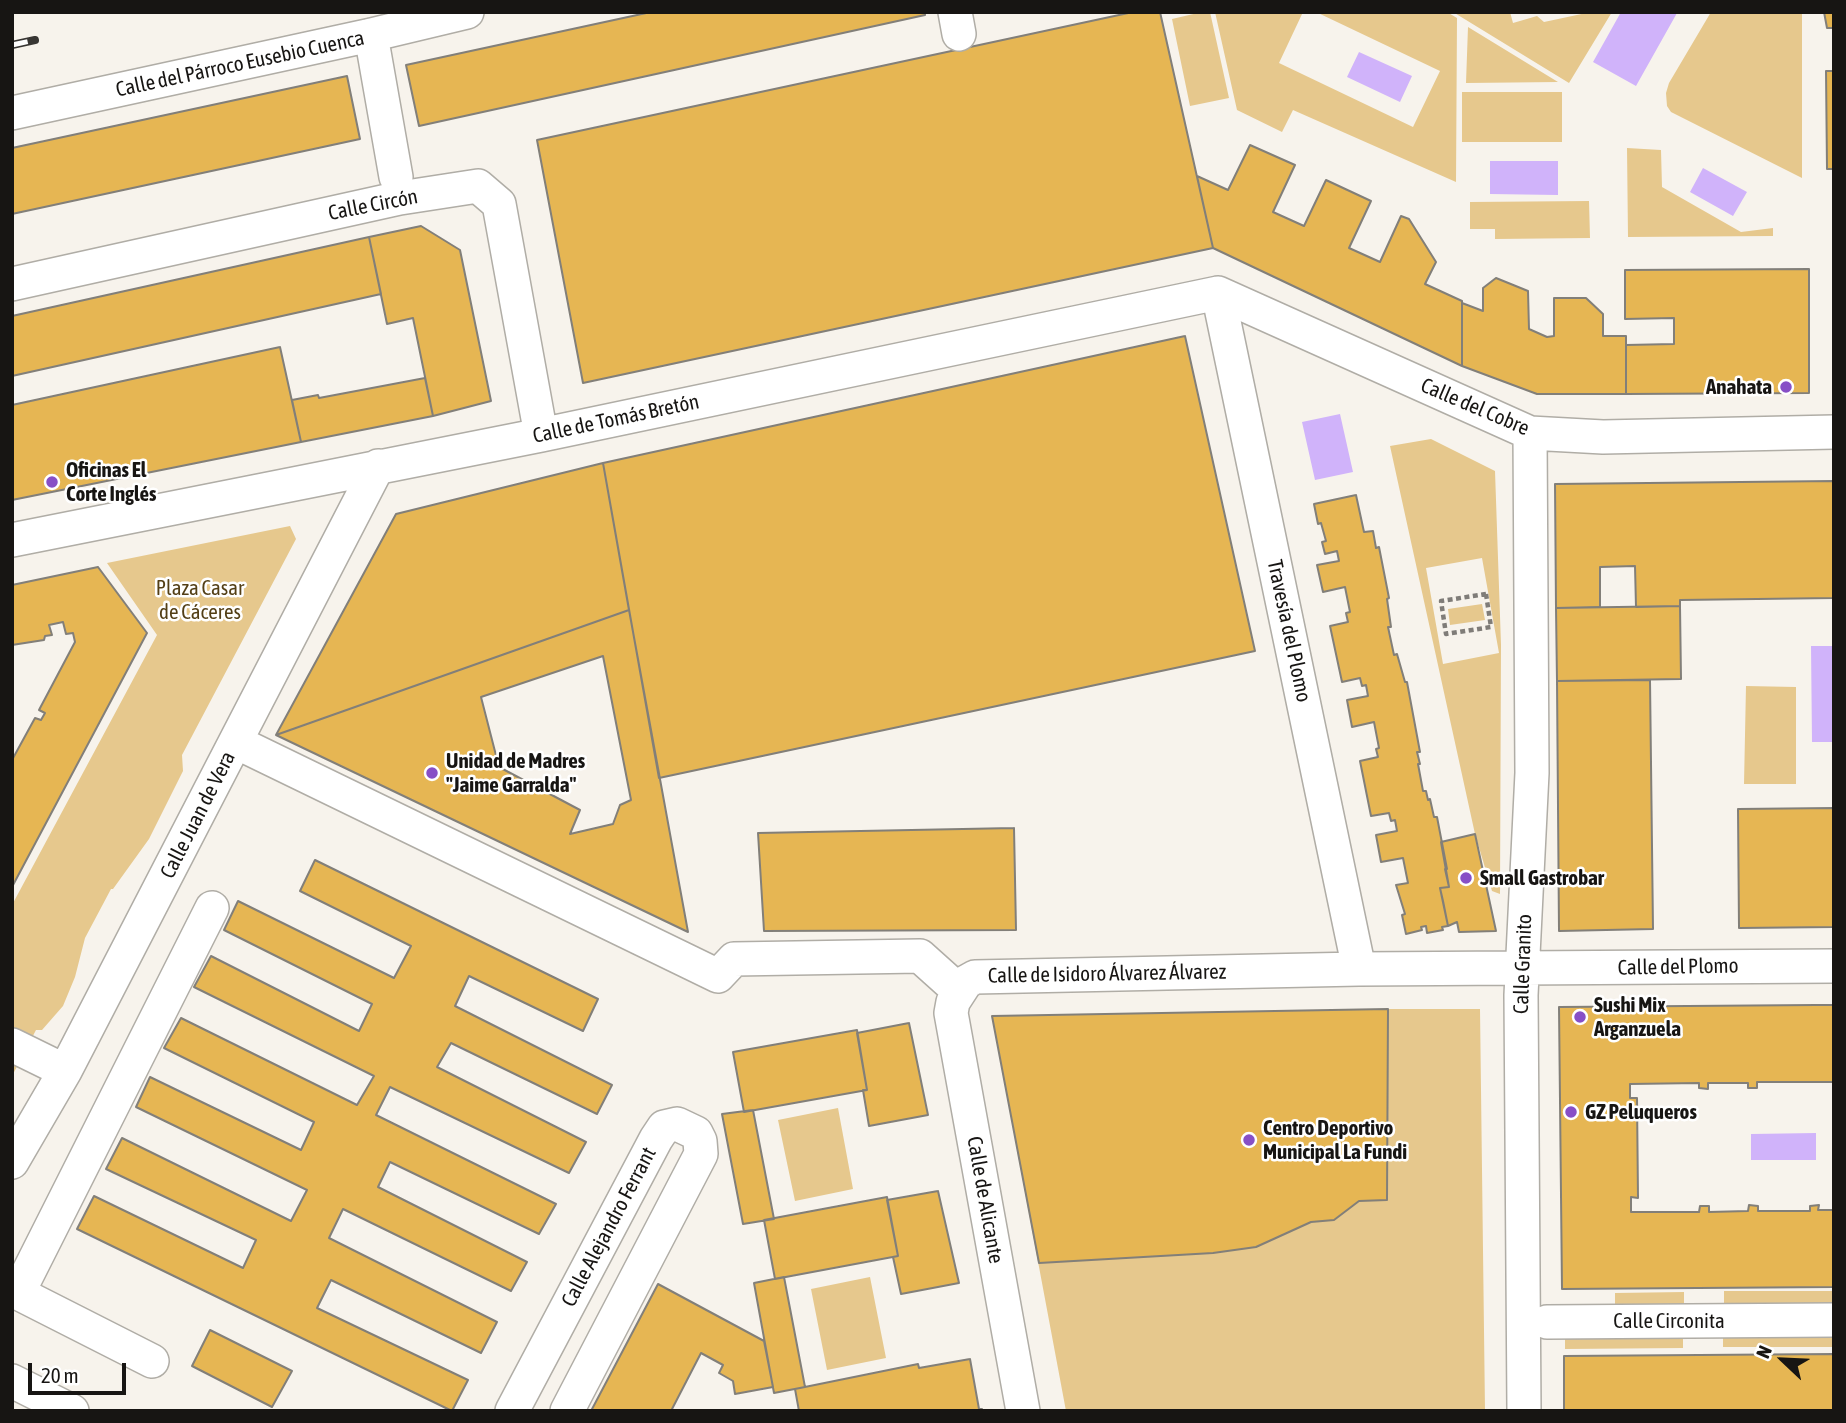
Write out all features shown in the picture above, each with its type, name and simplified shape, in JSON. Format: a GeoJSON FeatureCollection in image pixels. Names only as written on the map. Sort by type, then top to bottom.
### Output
{"type":"FeatureCollection","features":[{"type":"Feature","properties":{"kind":"street","name":"Calle del Párroco Eusebio Cuenca"},"geometry":{"type":"LineString","coordinates":[[12,113],[467,12]]}},
{"type":"Feature","properties":{"kind":"street","name":"Calle Circón"},"geometry":{"type":"LineString","coordinates":[[371,35],[396,177]]}},
{"type":"Feature","properties":{"kind":"street","name":"Calle Circón"},"geometry":{"type":"LineString","coordinates":[[12,284],[400,198],[478,186],[499,204],[541,435]]}},
{"type":"Feature","properties":{"kind":"street","name":"Calle de Tomás Bretón"},"geometry":{"type":"LineString","coordinates":[[12,540],[541,435],[1218,293]]}},
{"type":"Feature","properties":{"kind":"street","name":"Calle del Cobre"},"geometry":{"type":"LineString","coordinates":[[1218,293],[1530,433],[1603,437],[1834,432]]}},
{"type":"Feature","properties":{"kind":"street","name":"Travesía del Plomo"},"geometry":{"type":"LineString","coordinates":[[1218,293],[1359,969]]}},
{"type":"Feature","properties":{"kind":"street","name":"Calle Granito"},"geometry":{"type":"LineString","coordinates":[[1524,1411],[1522,969],[1532,773],[1530,433]]}},
{"type":"Feature","properties":{"kind":"street","name":"Calle Juan de Vera"},"geometry":{"type":"LineString","coordinates":[[12,1162],[65,1071],[378,466]]}},
{"type":"Feature","properties":{"kind":"street","name":"Calle de Isidoro Álvarez Álvarez"},"geometry":{"type":"LineString","coordinates":[[236,741],[718,976],[734,960],[920,956],[959,991],[966,982],[975,977],[1359,969],[1522,969]]}},
{"type":"Feature","properties":{"kind":"street"},"geometry":{"type":"LineString","coordinates":[[152,1361],[15,1295],[212,908]]}},
{"type":"Feature","properties":{"kind":"street","name":"Calle del Plomo"},"geometry":{"type":"LineString","coordinates":[[1522,969],[1834,966]]}},
{"type":"Feature","properties":{"kind":"street","name":"Calle de Alicante"},"geometry":{"type":"LineString","coordinates":[[959,991],[951,1013],[1023,1411]]}},
{"type":"Feature","properties":{"kind":"street"},"geometry":{"type":"LineString","coordinates":[[12,1045],[65,1071]]}},
{"type":"Feature","properties":{"kind":"street","name":"Calle Alejandro Ferrant"},"geometry":{"type":"LineString","coordinates":[[512,1411],[660,1131],[664,1127],[677,1124],[696,1133],[701,1154],[567,1411]]}},
{"type":"Feature","properties":{"kind":"street","name":"Calle Circonita"},"geometry":{"type":"LineString","coordinates":[[1547,1322],[1834,1320]]}},
{"type":"Feature","properties":{"kind":"street"},"geometry":{"type":"LineString","coordinates":[[12,1381],[72,1411]]}},
{"type":"Feature","properties":{"kind":"path"},"geometry":{"type":"LineString","coordinates":[[1486,594],[1488,609],[1491,627],[1446,634],[1441,601],[1486,594]]}},
{"type":"Feature","properties":{"kind":"green space"},"geometry":{"type":"Polygon","coordinates":[[[1210,12],[1229,98],[1190,106],[1172,19],[1210,12]]]}},
{"type":"Feature","properties":{"kind":"green space"},"geometry":{"type":"Polygon","coordinates":[[[1215,12],[1303,12],[1279,63],[1413,127],[1440,71],[1316,12],[1447,12],[1457,18],[1456,182],[1293,110],[1282,132],[1237,110],[1215,12]]]}},
{"type":"Feature","properties":{"kind":"green space"},"geometry":{"type":"Polygon","coordinates":[[[1453,12],[1510,12],[1513,23],[1537,16],[1544,22],[1591,12],[1612,12],[1569,83],[1453,12]]]}},
{"type":"Feature","properties":{"kind":"green space"},"geometry":{"type":"Polygon","coordinates":[[[1711,12],[1802,12],[1802,178],[1671,112],[1667,106],[1666,93],[1669,83],[1711,12]]]}},
{"type":"Feature","properties":{"kind":"green space"},"geometry":{"type":"Polygon","coordinates":[[[1468,27],[1558,82],[1466,83],[1468,27]]]}},
{"type":"Feature","properties":{"kind":"green space"},"geometry":{"type":"Polygon","coordinates":[[[1462,92],[1562,92],[1562,142],[1462,142],[1462,92]]]}},
{"type":"Feature","properties":{"kind":"green space"},"geometry":{"type":"Polygon","coordinates":[[[1627,148],[1661,150],[1662,187],[1741,232],[1773,228],[1773,236],[1628,237],[1627,148]]]}},
{"type":"Feature","properties":{"kind":"green space"},"geometry":{"type":"Polygon","coordinates":[[[1589,201],[1590,238],[1495,239],[1495,229],[1470,229],[1470,202],[1589,201]]]}},
{"type":"Feature","properties":{"kind":"green space"},"geometry":{"type":"Polygon","coordinates":[[[1431,439],[1495,471],[1501,645],[1500,894],[1492,891],[1475,834],[1390,446],[1431,439]],[[1482,558],[1426,568],[1443,664],[1499,653],[1482,558]]]}},
{"type":"Feature","properties":{"kind":"green space","name":"Plaza Casar de Cáceres"},"geometry":{"type":"Polygon","coordinates":[[[290,526],[296,539],[182,755],[183,771],[149,839],[111,889],[85,938],[75,977],[63,1006],[42,1030],[36,1030],[12,1076],[12,905],[157,635],[107,563],[290,526]]]}},
{"type":"Feature","properties":{"kind":"green space"},"geometry":{"type":"Polygon","coordinates":[[[1482,604],[1485,620],[1450,625],[1448,609],[1482,604]]]}},
{"type":"Feature","properties":{"kind":"green space"},"geometry":{"type":"Polygon","coordinates":[[[1746,686],[1796,687],[1796,784],[1744,784],[1746,686]]]}},
{"type":"Feature","properties":{"kind":"green space","name":"Centro Deportivo Municipal La Fundi"},"geometry":{"type":"Polygon","coordinates":[[[1480,1009],[1485,1411],[1066,1411],[992,1016],[1480,1009]]]}},
{"type":"Feature","properties":{"kind":"green space"},"geometry":{"type":"Polygon","coordinates":[[[838,1108],[853,1189],[795,1201],[778,1120],[838,1108]]]}},
{"type":"Feature","properties":{"kind":"green space"},"geometry":{"type":"Polygon","coordinates":[[[870,1277],[886,1358],[827,1370],[811,1289],[870,1277]]]}},
{"type":"Feature","properties":{"kind":"green space"},"geometry":{"type":"Polygon","coordinates":[[[1724,1291],[1834,1291],[1834,1303],[1724,1304],[1724,1291]]]}},
{"type":"Feature","properties":{"kind":"green space"},"geometry":{"type":"Polygon","coordinates":[[[1684,1292],[1684,1304],[1615,1305],[1615,1293],[1684,1292]]]}},
{"type":"Feature","properties":{"kind":"green space"},"geometry":{"type":"Polygon","coordinates":[[[1834,1328],[1834,1347],[1723,1347],[1723,1329],[1834,1328]]]}},
{"type":"Feature","properties":{"kind":"green space"},"geometry":{"type":"Polygon","coordinates":[[[1565,1329],[1683,1329],[1683,1348],[1565,1349],[1565,1329]]]}},
{"type":"Feature","properties":{"kind":"shaded area"},"geometry":{"type":"Polygon","coordinates":[[[1621,12],[1677,13],[1636,86],[1593,62],[1621,12]]]}},
{"type":"Feature","properties":{"kind":"shaded area"},"geometry":{"type":"Polygon","coordinates":[[[1359,52],[1412,76],[1400,102],[1347,77],[1359,52]]]}},
{"type":"Feature","properties":{"kind":"shaded area"},"geometry":{"type":"Polygon","coordinates":[[[1490,161],[1558,161],[1558,195],[1490,194],[1490,161]]]}},
{"type":"Feature","properties":{"kind":"shaded area"},"geometry":{"type":"Polygon","coordinates":[[[1703,168],[1747,192],[1733,216],[1690,192],[1703,168]]]}},
{"type":"Feature","properties":{"kind":"shaded area"},"geometry":{"type":"Polygon","coordinates":[[[1340,414],[1353,472],[1315,480],[1302,422],[1340,414]]]}},
{"type":"Feature","properties":{"kind":"shaded area"},"geometry":{"type":"Polygon","coordinates":[[[1811,646],[1834,646],[1834,742],[1812,742],[1811,646]]]}},
{"type":"Feature","properties":{"kind":"shaded area"},"geometry":{"type":"Polygon","coordinates":[[[1816,1133],[1816,1160],[1751,1160],[1751,1134],[1816,1133]]]}},
{"type":"Feature","properties":{"kind":"building"},"geometry":{"type":"Polygon","coordinates":[[[651,12],[925,12],[925,15],[419,126],[406,65],[651,12]]]}},
{"type":"Feature","properties":{"kind":"building"},"geometry":{"type":"Polygon","coordinates":[[[1133,12],[1160,12],[1213,248],[583,383],[537,140],[1133,12]]]}},
{"type":"Feature","properties":{"kind":"building"},"geometry":{"type":"Polygon","coordinates":[[[1824,12],[1834,12],[1834,28],[1827,28],[1824,12]]]}},
{"type":"Feature","properties":{"kind":"building"},"geometry":{"type":"Polygon","coordinates":[[[1826,71],[1834,71],[1834,169],[1827,169],[1826,71]]]}},
{"type":"Feature","properties":{"kind":"building"},"geometry":{"type":"Polygon","coordinates":[[[347,76],[360,139],[12,214],[12,148],[347,76]]]}},
{"type":"Feature","properties":{"kind":"building"},"geometry":{"type":"Polygon","coordinates":[[[1250,145],[1295,165],[1273,212],[1304,226],[1326,180],[1371,201],[1349,248],[1380,262],[1401,216],[1409,219],[1436,262],[1425,284],[1462,301],[1462,366],[1213,248],[1197,176],[1228,190],[1250,145]]]}},
{"type":"Feature","properties":{"kind":"building"},"geometry":{"type":"Polygon","coordinates":[[[421,226],[460,250],[491,401],[433,416],[413,318],[387,324],[369,237],[421,226]]]}},
{"type":"Feature","properties":{"kind":"building"},"geometry":{"type":"Polygon","coordinates":[[[369,237],[381,294],[12,376],[12,316],[369,237]]]}},
{"type":"Feature","properties":{"kind":"building"},"geometry":{"type":"Polygon","coordinates":[[[1809,269],[1809,393],[1626,394],[1626,345],[1674,344],[1674,318],[1625,319],[1625,270],[1809,269]]]}},
{"type":"Feature","properties":{"kind":"building"},"geometry":{"type":"Polygon","coordinates":[[[1496,278],[1528,291],[1529,329],[1547,337],[1554,336],[1554,298],[1586,298],[1603,314],[1603,336],[1626,336],[1626,394],[1537,394],[1462,366],[1462,303],[1483,311],[1483,288],[1496,278]]]}},
{"type":"Feature","properties":{"kind":"building"},"geometry":{"type":"Polygon","coordinates":[[[1185,336],[1255,651],[659,778],[603,463],[1185,336]]]}},
{"type":"Feature","properties":{"kind":"building"},"geometry":{"type":"Polygon","coordinates":[[[280,347],[301,442],[12,500],[12,405],[280,347]]]}},
{"type":"Feature","properties":{"kind":"building"},"geometry":{"type":"Polygon","coordinates":[[[425,378],[433,416],[301,442],[292,400],[318,395],[319,398],[425,378]]]}},
{"type":"Feature","properties":{"kind":"building"},"geometry":{"type":"Polygon","coordinates":[[[603,463],[629,610],[276,735],[396,514],[603,463]]]}},
{"type":"Feature","properties":{"kind":"building"},"geometry":{"type":"Polygon","coordinates":[[[1834,481],[1834,598],[1680,600],[1680,606],[1636,607],[1635,566],[1600,567],[1600,607],[1556,608],[1555,484],[1834,481]]]}},
{"type":"Feature","properties":{"kind":"building"},"geometry":{"type":"Polygon","coordinates":[[[1356,495],[1364,532],[1373,531],[1376,548],[1379,547],[1389,598],[1391,627],[1388,627],[1394,655],[1397,654],[1407,682],[1420,752],[1417,752],[1423,791],[1426,791],[1428,800],[1430,799],[1434,817],[1437,817],[1447,869],[1449,887],[1440,888],[1448,926],[1442,927],[1443,930],[1427,933],[1426,926],[1421,927],[1422,930],[1406,934],[1402,915],[1405,914],[1396,885],[1408,883],[1403,858],[1381,862],[1376,835],[1397,831],[1395,820],[1391,821],[1389,813],[1371,816],[1360,761],[1378,757],[1374,722],[1352,727],[1347,700],[1368,696],[1366,685],[1362,686],[1360,678],[1342,682],[1330,626],[1348,622],[1346,613],[1350,612],[1345,587],[1323,592],[1317,565],[1339,561],[1337,551],[1325,554],[1322,542],[1326,541],[1321,523],[1318,524],[1314,504],[1356,495]]]}},
{"type":"Feature","properties":{"kind":"building"},"geometry":{"type":"Polygon","coordinates":[[[98,567],[147,633],[12,887],[12,760],[35,718],[41,720],[45,713],[39,710],[75,642],[73,633],[66,634],[63,622],[49,625],[52,635],[45,636],[44,640],[12,645],[12,585],[98,567]]]}},
{"type":"Feature","properties":{"kind":"building"},"geometry":{"type":"Polygon","coordinates":[[[1680,606],[1681,679],[1557,681],[1556,608],[1680,606]]]}},
{"type":"Feature","properties":{"kind":"building","name":"Unidad de Madres \"Jaime Garralda\""},"geometry":{"type":"Polygon","coordinates":[[[629,610],[688,932],[276,735],[629,610]],[[603,656],[481,697],[499,767],[580,810],[570,834],[613,824],[620,805],[631,800],[603,656]]]}},
{"type":"Feature","properties":{"kind":"building"},"geometry":{"type":"Polygon","coordinates":[[[1650,680],[1653,929],[1559,931],[1557,681],[1650,680]]]}},
{"type":"Feature","properties":{"kind":"building"},"geometry":{"type":"Polygon","coordinates":[[[1834,808],[1834,927],[1739,928],[1738,809],[1834,808]]]}},
{"type":"Feature","properties":{"kind":"building"},"geometry":{"type":"Polygon","coordinates":[[[1014,828],[1016,930],[764,931],[758,833],[1014,828]]]}},
{"type":"Feature","properties":{"kind":"building","name":"Small Gastrobar"},"geometry":{"type":"Polygon","coordinates":[[[1475,834],[1496,931],[1459,932],[1457,922],[1448,926],[1440,888],[1449,887],[1441,842],[1475,834]]]}},
{"type":"Feature","properties":{"kind":"building"},"geometry":{"type":"Polygon","coordinates":[[[315,860],[598,999],[583,1031],[469,976],[455,1006],[612,1085],[597,1114],[451,1043],[437,1067],[586,1142],[569,1173],[390,1087],[376,1115],[556,1204],[539,1234],[390,1162],[378,1187],[527,1262],[511,1291],[343,1209],[329,1238],[497,1322],[481,1353],[331,1280],[317,1308],[468,1380],[452,1411],[77,1229],[94,1196],[243,1268],[256,1240],[106,1169],[122,1138],[291,1221],[307,1190],[136,1107],[150,1077],[301,1150],[314,1122],[164,1048],[181,1018],[357,1105],[374,1076],[194,987],[211,956],[359,1031],[372,1004],[224,930],[238,901],[394,978],[411,946],[300,891],[315,860]]]}},
{"type":"Feature","properties":{"kind":"building"},"geometry":{"type":"Polygon","coordinates":[[[1834,1005],[1834,1082],[1757,1082],[1757,1088],[1748,1088],[1748,1083],[1708,1083],[1708,1089],[1699,1088],[1699,1083],[1630,1084],[1630,1098],[1637,1098],[1638,1198],[1631,1197],[1631,1212],[1699,1212],[1700,1206],[1709,1206],[1709,1212],[1748,1211],[1749,1205],[1758,1206],[1758,1211],[1810,1211],[1810,1206],[1819,1205],[1818,1210],[1834,1210],[1834,1287],[1562,1289],[1559,1007],[1834,1005]]]}},
{"type":"Feature","properties":{"kind":"building"},"geometry":{"type":"Polygon","coordinates":[[[1388,1009],[1387,1200],[1359,1201],[1334,1220],[1311,1222],[1256,1247],[1213,1253],[1039,1263],[992,1016],[1388,1009]]]}},
{"type":"Feature","properties":{"kind":"building"},"geometry":{"type":"Polygon","coordinates":[[[909,1023],[928,1115],[869,1126],[863,1090],[867,1090],[857,1033],[909,1023]]]}},
{"type":"Feature","properties":{"kind":"building"},"geometry":{"type":"Polygon","coordinates":[[[857,1030],[867,1090],[744,1112],[733,1052],[857,1030]]]}},
{"type":"Feature","properties":{"kind":"building"},"geometry":{"type":"Polygon","coordinates":[[[753,1110],[774,1219],[743,1224],[722,1114],[753,1110]]]}},
{"type":"Feature","properties":{"kind":"building"},"geometry":{"type":"Polygon","coordinates":[[[938,1191],[959,1283],[901,1294],[893,1257],[898,1256],[887,1200],[938,1191]]]}},
{"type":"Feature","properties":{"kind":"building"},"geometry":{"type":"Polygon","coordinates":[[[887,1197],[898,1256],[775,1279],[764,1220],[887,1197]]]}},
{"type":"Feature","properties":{"kind":"building"},"geometry":{"type":"Polygon","coordinates":[[[784,1277],[805,1387],[774,1393],[754,1283],[784,1277]]]}},
{"type":"Feature","properties":{"kind":"building"},"geometry":{"type":"Polygon","coordinates":[[[658,1284],[764,1341],[773,1387],[735,1394],[733,1381],[719,1373],[723,1365],[701,1353],[671,1411],[591,1411],[658,1284]]]}},
{"type":"Feature","properties":{"kind":"building"},"geometry":{"type":"Polygon","coordinates":[[[210,1330],[292,1371],[272,1407],[192,1366],[210,1330]]]}},
{"type":"Feature","properties":{"kind":"building"},"geometry":{"type":"Polygon","coordinates":[[[1834,1354],[1834,1411],[1564,1411],[1564,1356],[1834,1354]]]}},
{"type":"Feature","properties":{"kind":"building"},"geometry":{"type":"Polygon","coordinates":[[[970,1359],[979,1409],[982,1411],[799,1411],[795,1389],[918,1364],[919,1368],[970,1359]]]}},
{"type":"Feature","properties":{"kind":"railway"},"geometry":{"type":"LineString","coordinates":[[12,45],[35,40]]}},
{"type":"Feature","properties":{"kind":"place","name":"Anahata"},"geometry":{"type":"Point","coordinates":[1786,387]}},
{"type":"Feature","properties":{"kind":"place","name":"Oficinas El Corte Inglés"},"geometry":{"type":"Point","coordinates":[52,482]}},
{"type":"Feature","properties":{"kind":"place","name":"Unidad de Madres \"Jaime Garralda\""},"geometry":{"type":"Point","coordinates":[432,773]}},
{"type":"Feature","properties":{"kind":"place","name":"Small Gastrobar"},"geometry":{"type":"Point","coordinates":[1466,878]}},
{"type":"Feature","properties":{"kind":"place","name":"Sushi Mix Arganzuela"},"geometry":{"type":"Point","coordinates":[1580,1017]}},
{"type":"Feature","properties":{"kind":"place","name":"GZ Peluqueros"},"geometry":{"type":"Point","coordinates":[1571,1112]}},
{"type":"Feature","properties":{"kind":"place","name":"Centro Deportivo Municipal La Fundi"},"geometry":{"type":"Point","coordinates":[1249,1140]}}]}
